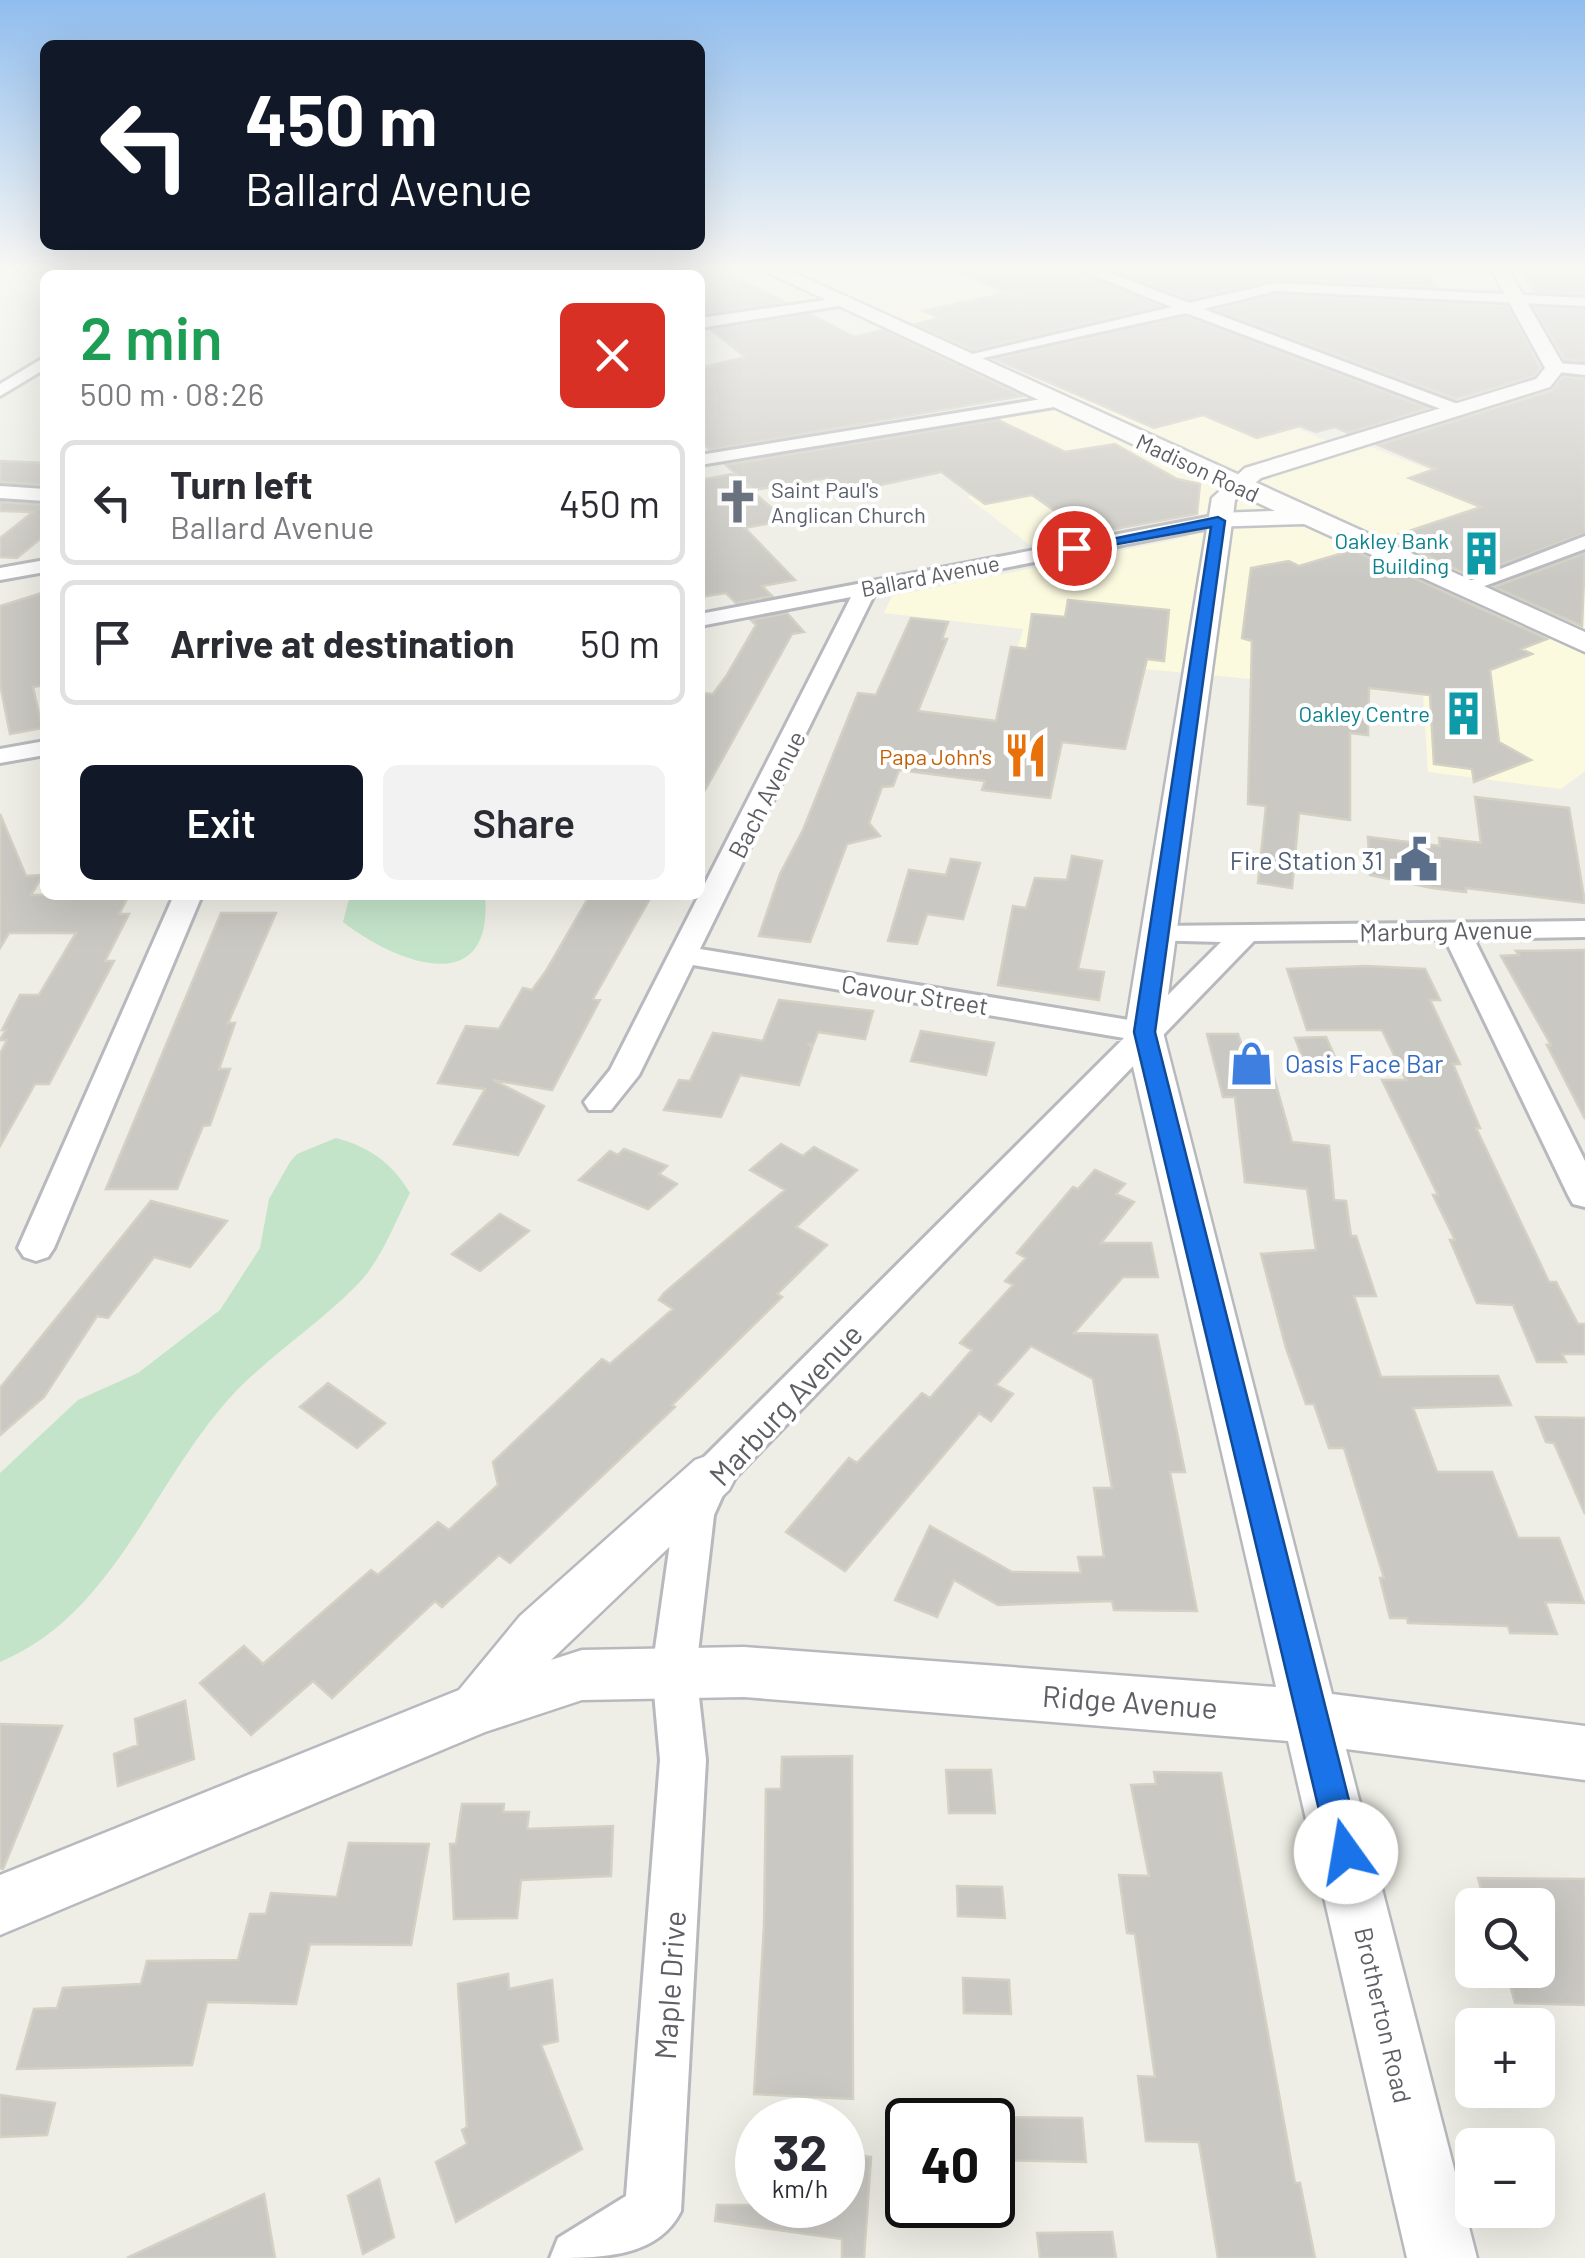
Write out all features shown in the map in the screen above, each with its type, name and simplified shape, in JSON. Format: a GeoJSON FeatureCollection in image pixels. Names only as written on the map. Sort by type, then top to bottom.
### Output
{"type":"FeatureCollection","features":[{"type":"Feature","properties":{"kind":"main road","name":"Madison Road"},"geometry":{"type":"LineString","coordinates":[[986,369],[1585,643]]}},
{"type":"Feature","properties":{"kind":"main road"},"geometry":{"type":"LineString","coordinates":[[1218,521],[1310,518]]}},
{"type":"Feature","properties":{"kind":"street"},"geometry":{"type":"LineString","coordinates":[[0,391],[34,369]]}},
{"type":"Feature","properties":{"kind":"street"},"geometry":{"type":"LineString","coordinates":[[1350,369],[1457,410]]}},
{"type":"Feature","properties":{"kind":"street"},"geometry":{"type":"LineString","coordinates":[[1237,485],[1253,473],[1543,383],[1554,369]]}},
{"type":"Feature","properties":{"kind":"street"},"geometry":{"type":"LineString","coordinates":[[705,459],[1054,402]]}},
{"type":"Feature","properties":{"kind":"street","name":"Brotherton Road"},"geometry":{"type":"LineString","coordinates":[[1237,485],[1224,498],[1218,521],[1144,1032],[1314,1717],[1442,2258]]}},
{"type":"Feature","properties":{"kind":"street"},"geometry":{"type":"LineString","coordinates":[[0,492],[40,495]]}},
{"type":"Feature","properties":{"kind":"street","name":"Ballard Avenue"},"geometry":{"type":"LineString","coordinates":[[705,619],[1218,521]]}},
{"type":"Feature","properties":{"kind":"street"},"geometry":{"type":"LineString","coordinates":[[1464,587],[1585,542]]}},
{"type":"Feature","properties":{"kind":"street"},"geometry":{"type":"LineString","coordinates":[[0,574],[40,567]]}},
{"type":"Feature","properties":{"kind":"street","name":"Bach Avenue"},"geometry":{"type":"LineString","coordinates":[[600,1102],[624,1075],[867,587]]}},
{"type":"Feature","properties":{"kind":"street"},"geometry":{"type":"LineString","coordinates":[[0,756],[40,749]]}},
{"type":"Feature","properties":{"kind":"street"},"geometry":{"type":"LineString","coordinates":[[36,1248],[186,900]]}},
{"type":"Feature","properties":{"kind":"street","name":"Marburg Avenue"},"geometry":{"type":"LineString","coordinates":[[1156,934],[1585,929]]}},
{"type":"Feature","properties":{"kind":"street"},"geometry":{"type":"LineString","coordinates":[[1455,930],[1585,1195]]}},
{"type":"Feature","properties":{"kind":"street","name":"Marburg Avenue"},"geometry":{"type":"LineString","coordinates":[[674,1670],[694,1514],[712,1475],[1144,1032],[1246,933]]}},
{"type":"Feature","properties":{"kind":"street","name":"Cavour Street"},"geometry":{"type":"LineString","coordinates":[[685,955],[1144,1032]]}},
{"type":"Feature","properties":{"kind":"street"},"geometry":{"type":"LineString","coordinates":[[479,1708],[539,1633],[712,1475]]}},
{"type":"Feature","properties":{"kind":"street"},"geometry":{"type":"LineString","coordinates":[[0,1905],[479,1708],[582,1675],[674,1670]]}},
{"type":"Feature","properties":{"kind":"street","name":"Ridge Avenue"},"geometry":{"type":"LineString","coordinates":[[674,1670],[1314,1717],[1585,1752]]}},
{"type":"Feature","properties":{"kind":"street","name":"Maple Drive"},"geometry":{"type":"LineString","coordinates":[[578,2258],[653,2211],[683,1760],[674,1670]]}},
{"type":"Feature","properties":{"kind":"shaded area"},"geometry":{"type":"Polygon","coordinates":[[[1007,369],[1161,369],[1338,446],[1355,441],[1585,530],[1585,771],[1561,789],[1428,772],[1423,695],[1015,657],[1023,629],[884,613],[892,596],[1188,537],[1192,515],[1030,545],[967,497],[976,494],[876,440],[1077,402],[1007,369]]]}},
{"type":"Feature","properties":{"kind":"green space"},"geometry":{"type":"Polygon","coordinates":[[[349,900],[485,900],[484,929],[474,950],[457,961],[436,964],[413,959],[388,950],[343,922],[349,900]]]}},
{"type":"Feature","properties":{"kind":"green space"},"geometry":{"type":"Polygon","coordinates":[[[336,1138],[379,1158],[410,1193],[373,1265],[340,1301],[253,1375],[221,1408],[124,1550],[71,1615],[38,1641],[0,1662],[0,1473],[78,1400],[138,1373],[220,1310],[260,1248],[269,1199],[290,1162],[297,1154],[336,1138]]]}},
{"type":"Feature","properties":{"kind":"building"},"geometry":{"type":"Polygon","coordinates":[[[705,369],[966,369],[1022,396],[710,450],[705,446],[705,369]]]}},
{"type":"Feature","properties":{"kind":"building"},"geometry":{"type":"Polygon","coordinates":[[[1018,369],[1325,369],[1428,408],[1348,433],[1335,427],[1316,432],[1300,426],[1257,438],[1203,415],[1154,428],[1018,369]]]}},
{"type":"Feature","properties":{"kind":"building"},"geometry":{"type":"Polygon","coordinates":[[[1376,369],[1539,369],[1534,376],[1456,399],[1376,369]]]}},
{"type":"Feature","properties":{"kind":"building"},"geometry":{"type":"Polygon","coordinates":[[[1563,376],[1585,379],[1585,533],[1471,576],[1388,538],[1481,507],[1409,478],[1435,469],[1378,445],[1551,391],[1563,376]]]}},
{"type":"Feature","properties":{"kind":"building"},"geometry":{"type":"Polygon","coordinates":[[[998,420],[1065,452],[1115,444],[1177,479],[1200,484],[1197,514],[1088,534],[1032,495],[985,504],[941,472],[844,493],[828,478],[754,490],[726,465],[998,420]]]}},
{"type":"Feature","properties":{"kind":"building"},"geometry":{"type":"Polygon","coordinates":[[[0,461],[40,463],[40,485],[0,482],[0,461]]]}},
{"type":"Feature","properties":{"kind":"building"},"geometry":{"type":"Polygon","coordinates":[[[732,474],[786,520],[745,528],[795,580],[762,586],[772,596],[736,603],[726,593],[705,596],[705,479],[732,474]]]}},
{"type":"Feature","properties":{"kind":"building"},"geometry":{"type":"Polygon","coordinates":[[[0,502],[40,505],[40,539],[17,558],[0,557],[0,538],[33,512],[0,511],[0,502]]]}},
{"type":"Feature","properties":{"kind":"building"},"geometry":{"type":"Polygon","coordinates":[[[1353,550],[1547,639],[1521,649],[1532,654],[1490,670],[1499,742],[1531,760],[1474,782],[1472,769],[1434,764],[1430,695],[1369,688],[1368,735],[1350,733],[1350,820],[1299,813],[1292,888],[1258,883],[1266,806],[1248,804],[1252,641],[1242,638],[1251,568],[1289,561],[1299,566],[1353,550]]]}},
{"type":"Feature","properties":{"kind":"building"},"geometry":{"type":"Polygon","coordinates":[[[1585,553],[1582,626],[1494,587],[1585,553]]]}},
{"type":"Feature","properties":{"kind":"building"},"geometry":{"type":"Polygon","coordinates":[[[40,594],[40,686],[33,687],[40,728],[10,734],[0,684],[0,606],[40,594]]]}},
{"type":"Feature","properties":{"kind":"building"},"geometry":{"type":"Polygon","coordinates":[[[1068,600],[1169,610],[1164,661],[1147,659],[1125,749],[1062,742],[1050,798],[982,790],[985,781],[899,770],[893,786],[882,787],[869,823],[880,836],[847,844],[810,942],[759,936],[780,874],[803,830],[858,693],[876,695],[911,618],[948,622],[942,639],[947,639],[918,711],[996,721],[1011,647],[1027,649],[1032,614],[1065,617],[1068,600]]]}},
{"type":"Feature","properties":{"kind":"building"},"geometry":{"type":"Polygon","coordinates":[[[787,613],[804,632],[792,634],[705,790],[705,693],[713,694],[727,675],[756,625],[751,620],[787,613]]]}},
{"type":"Feature","properties":{"kind":"building"},"geometry":{"type":"Polygon","coordinates":[[[1475,797],[1569,808],[1585,903],[1466,888],[1466,892],[1432,888],[1370,875],[1368,837],[1440,846],[1439,838],[1481,843],[1475,797]]]}},
{"type":"Feature","properties":{"kind":"building"},"geometry":{"type":"Polygon","coordinates":[[[0,814],[26,876],[40,875],[31,895],[40,895],[40,900],[126,900],[119,914],[129,914],[105,961],[114,961],[49,1084],[35,1084],[0,1146],[0,1054],[7,1040],[0,1040],[6,1030],[2,1030],[20,995],[39,995],[76,933],[9,933],[0,948],[0,814]]]}},
{"type":"Feature","properties":{"kind":"building"},"geometry":{"type":"Polygon","coordinates":[[[1072,856],[1102,861],[1078,969],[1104,972],[1099,1000],[998,985],[1013,906],[1026,908],[1035,878],[1067,880],[1072,856]]]}},
{"type":"Feature","properties":{"kind":"building"},"geometry":{"type":"Polygon","coordinates":[[[951,859],[980,863],[963,919],[927,914],[917,944],[888,941],[909,870],[946,875],[951,859]]]}},
{"type":"Feature","properties":{"kind":"building"},"geometry":{"type":"Polygon","coordinates":[[[587,900],[649,900],[593,999],[600,1000],[552,1090],[493,1080],[544,1106],[518,1155],[454,1144],[485,1089],[438,1083],[466,1026],[499,1029],[523,988],[532,990],[587,900]]]}},
{"type":"Feature","properties":{"kind":"building"},"geometry":{"type":"Polygon","coordinates":[[[221,913],[276,913],[228,1023],[235,1023],[219,1069],[230,1069],[210,1125],[203,1126],[177,1189],[106,1189],[221,913]]]}},
{"type":"Feature","properties":{"kind":"building"},"geometry":{"type":"Polygon","coordinates":[[[1585,950],[1585,1119],[1547,1045],[1551,1045],[1501,956],[1519,955],[1516,951],[1585,950]]]}},
{"type":"Feature","properties":{"kind":"building"},"geometry":{"type":"Polygon","coordinates":[[[1287,969],[1425,969],[1440,1000],[1430,1000],[1460,1064],[1453,1064],[1480,1128],[1476,1128],[1549,1282],[1556,1282],[1578,1324],[1585,1324],[1585,1354],[1562,1354],[1566,1362],[1537,1362],[1513,1305],[1477,1303],[1450,1240],[1455,1240],[1433,1195],[1438,1195],[1382,1080],[1406,1080],[1382,1030],[1307,1030],[1287,969]]]}},
{"type":"Feature","properties":{"kind":"building"},"geometry":{"type":"Polygon","coordinates":[[[779,1000],[873,1011],[865,1039],[818,1032],[813,1045],[809,1044],[812,1048],[799,1085],[740,1075],[721,1117],[664,1110],[679,1080],[690,1081],[713,1033],[763,1041],[779,1000]]]}},
{"type":"Feature","properties":{"kind":"building"},"geometry":{"type":"Polygon","coordinates":[[[921,1031],[994,1043],[986,1075],[911,1061],[921,1031]]]}},
{"type":"Feature","properties":{"kind":"building"},"geometry":{"type":"Polygon","coordinates":[[[1207,1034],[1238,1034],[1244,1052],[1267,1052],[1292,1142],[1329,1146],[1334,1200],[1346,1201],[1351,1236],[1356,1236],[1376,1296],[1354,1296],[1381,1377],[1498,1376],[1511,1405],[1413,1408],[1437,1472],[1492,1472],[1518,1538],[1559,1538],[1584,1603],[1545,1602],[1557,1634],[1510,1633],[1508,1626],[1408,1623],[1407,1618],[1390,1618],[1380,1578],[1384,1578],[1344,1448],[1329,1448],[1314,1404],[1306,1404],[1286,1348],[1261,1254],[1316,1250],[1307,1189],[1245,1182],[1235,1097],[1223,1097],[1207,1034]]]}},
{"type":"Feature","properties":{"kind":"building"},"geometry":{"type":"Polygon","coordinates":[[[1326,1037],[1339,1066],[1306,1066],[1295,1038],[1326,1037]]]}},
{"type":"Feature","properties":{"kind":"building"},"geometry":{"type":"Polygon","coordinates":[[[781,1144],[803,1156],[814,1147],[857,1170],[796,1227],[827,1245],[777,1294],[782,1297],[672,1405],[675,1407],[510,1563],[499,1555],[442,1607],[435,1601],[332,1698],[313,1681],[251,1735],[200,1683],[244,1646],[263,1664],[371,1570],[378,1575],[438,1522],[449,1530],[498,1485],[493,1462],[602,1359],[610,1364],[673,1309],[659,1300],[664,1293],[785,1190],[750,1170],[781,1144]]]}},
{"type":"Feature","properties":{"kind":"building"},"geometry":{"type":"Polygon","coordinates":[[[624,1149],[667,1166],[659,1174],[677,1184],[648,1209],[579,1180],[610,1151],[618,1155],[624,1149]]]}},
{"type":"Feature","properties":{"kind":"building"},"geometry":{"type":"Polygon","coordinates":[[[1095,1170],[1125,1184],[1116,1194],[1134,1202],[1101,1243],[1151,1243],[1158,1277],[1123,1277],[1074,1333],[1157,1335],[1185,1472],[1170,1472],[1197,1611],[1114,1610],[1112,1601],[998,1605],[954,1580],[937,1617],[895,1600],[930,1526],[1012,1572],[1081,1573],[1078,1557],[1104,1557],[1094,1488],[1112,1488],[1093,1379],[1031,1346],[996,1385],[1013,1394],[991,1421],[979,1413],[845,1571],[786,1532],[849,1458],[857,1463],[922,1393],[930,1398],[972,1350],[960,1343],[1013,1285],[1005,1281],[1026,1258],[1017,1253],[1073,1187],[1078,1189],[1095,1170]]]}},
{"type":"Feature","properties":{"kind":"building"},"geometry":{"type":"Polygon","coordinates":[[[151,1201],[227,1221],[190,1267],[154,1257],[108,1318],[97,1316],[44,1397],[0,1435],[0,1388],[151,1201]]]}},
{"type":"Feature","properties":{"kind":"building"},"geometry":{"type":"Polygon","coordinates":[[[500,1214],[529,1231],[480,1271],[452,1254],[500,1214]]]}},
{"type":"Feature","properties":{"kind":"building"},"geometry":{"type":"Polygon","coordinates":[[[328,1383],[385,1423],[357,1448],[300,1407],[328,1383]]]}},
{"type":"Feature","properties":{"kind":"building"},"geometry":{"type":"Polygon","coordinates":[[[1536,1417],[1585,1418],[1585,1514],[1554,1443],[1546,1442],[1536,1417]]]}},
{"type":"Feature","properties":{"kind":"building"},"geometry":{"type":"Polygon","coordinates":[[[185,1701],[194,1759],[118,1786],[114,1754],[138,1745],[135,1719],[185,1701]]]}},
{"type":"Feature","properties":{"kind":"building"},"geometry":{"type":"Polygon","coordinates":[[[0,1724],[62,1726],[3,1869],[0,1868],[0,1724]]]}},
{"type":"Feature","properties":{"kind":"building"},"geometry":{"type":"Polygon","coordinates":[[[852,1756],[853,2098],[754,2094],[764,1926],[766,1789],[781,1789],[782,1757],[852,1756]]]}},
{"type":"Feature","properties":{"kind":"building"},"geometry":{"type":"Polygon","coordinates":[[[946,1770],[991,1770],[995,1813],[949,1813],[946,1770]]]}},
{"type":"Feature","properties":{"kind":"building"},"geometry":{"type":"Polygon","coordinates":[[[1154,1772],[1221,1773],[1295,2183],[1300,2183],[1315,2258],[1218,2258],[1199,2142],[1146,2141],[1138,2076],[1155,2077],[1135,1934],[1127,1933],[1119,1875],[1149,1876],[1131,1785],[1156,1784],[1154,1772]]]}},
{"type":"Feature","properties":{"kind":"building"},"geometry":{"type":"Polygon","coordinates":[[[462,1804],[504,1804],[503,1812],[529,1812],[527,1829],[613,1826],[611,1876],[521,1880],[517,1918],[454,1919],[450,1844],[456,1844],[462,1804]]]}},
{"type":"Feature","properties":{"kind":"building"},"geometry":{"type":"Polygon","coordinates":[[[349,1843],[429,1844],[411,1945],[310,1944],[296,2004],[207,2002],[192,2065],[17,2069],[34,2009],[57,2008],[63,1988],[141,1984],[147,1961],[238,1960],[250,1914],[266,1914],[271,1893],[337,1897],[349,1843]]]}},
{"type":"Feature","properties":{"kind":"building"},"geometry":{"type":"Polygon","coordinates":[[[1478,1878],[1585,1879],[1585,2005],[1515,2003],[1511,1988],[1555,1988],[1555,1888],[1481,1888],[1478,1878]]]}},
{"type":"Feature","properties":{"kind":"building"},"geometry":{"type":"Polygon","coordinates":[[[957,1886],[1002,1887],[1005,1918],[958,1916],[957,1886]]]}},
{"type":"Feature","properties":{"kind":"building"},"geometry":{"type":"Polygon","coordinates":[[[508,1974],[509,1989],[552,1980],[558,2041],[541,2045],[582,2149],[456,2222],[436,2162],[467,2144],[462,2130],[467,2127],[458,1984],[508,1974]]]}},
{"type":"Feature","properties":{"kind":"building"},"geometry":{"type":"Polygon","coordinates":[[[963,1978],[1009,1980],[1011,2014],[964,2013],[963,1978]]]}},
{"type":"Feature","properties":{"kind":"building"},"geometry":{"type":"Polygon","coordinates":[[[0,2095],[55,2103],[47,2135],[0,2137],[0,2095]]]}},
{"type":"Feature","properties":{"kind":"building"},"geometry":{"type":"Polygon","coordinates":[[[1015,2117],[1082,2118],[1086,2162],[1015,2160],[1015,2117]]]}},
{"type":"Feature","properties":{"kind":"building"},"geometry":{"type":"Polygon","coordinates":[[[865,2156],[871,2157],[864,2258],[842,2258],[842,2239],[764,2228],[865,2228],[865,2156]]]}},
{"type":"Feature","properties":{"kind":"building"},"geometry":{"type":"Polygon","coordinates":[[[379,2179],[394,2237],[363,2254],[348,2196],[379,2179]]]}},
{"type":"Feature","properties":{"kind":"building"},"geometry":{"type":"Polygon","coordinates":[[[264,2194],[275,2258],[127,2258],[264,2194]]]}},
{"type":"Feature","properties":{"kind":"building"},"geometry":{"type":"Polygon","coordinates":[[[717,2205],[735,2205],[735,2224],[715,2221],[717,2205]]]}},
{"type":"Feature","properties":{"kind":"building"},"geometry":{"type":"Polygon","coordinates":[[[1112,2232],[1116,2258],[1040,2258],[1037,2233],[1112,2232]]]}},
{"type":"Feature","properties":{"kind":"place","name":"Saint Paul's Anglican Church"},"geometry":{"type":"Point","coordinates":[738,502]}},
{"type":"Feature","properties":{"kind":"place","name":"Oakley Bank Building"},"geometry":{"type":"Point","coordinates":[1482,553]}},
{"type":"Feature","properties":{"kind":"place","name":"Oakley Centre"},"geometry":{"type":"Point","coordinates":[1463,713]}},
{"type":"Feature","properties":{"kind":"place","name":"Papa John's"},"geometry":{"type":"Point","coordinates":[1025,756]}},
{"type":"Feature","properties":{"kind":"place","name":"Fire Station 31"},"geometry":{"type":"Point","coordinates":[1416,860]}},
{"type":"Feature","properties":{"kind":"place","name":"Oasis Face Bar"},"geometry":{"type":"Point","coordinates":[1252,1063]}},
{"type":"Feature","properties":{"kind":"route"},"geometry":{"type":"LineString","coordinates":[[1074,548],[1218,521],[1144,1032],[1346,1852]]}}]}
